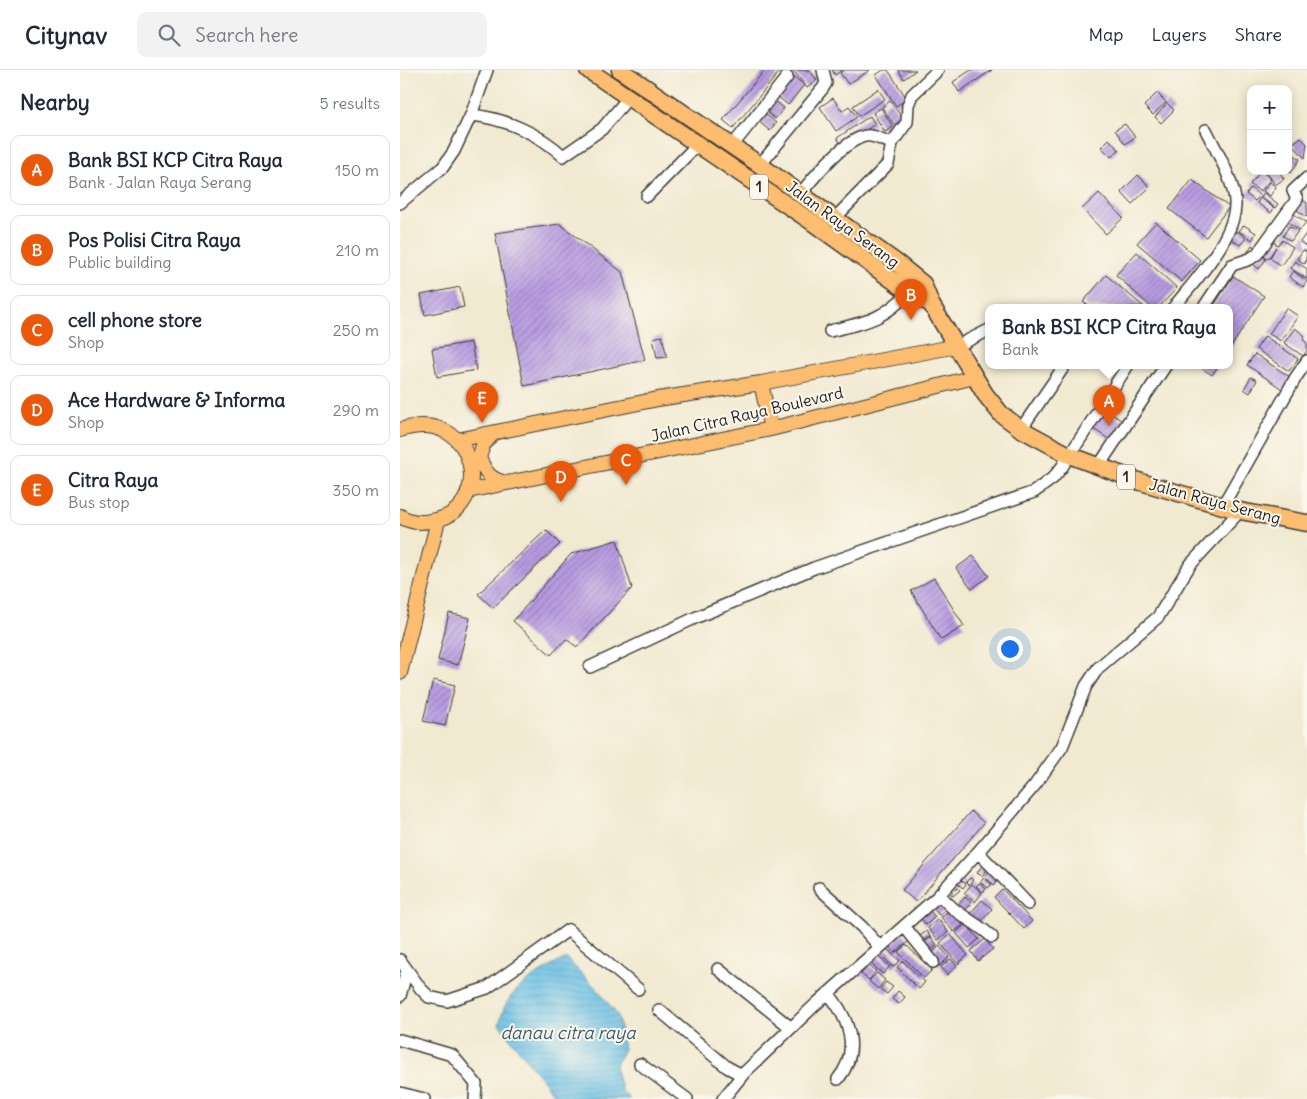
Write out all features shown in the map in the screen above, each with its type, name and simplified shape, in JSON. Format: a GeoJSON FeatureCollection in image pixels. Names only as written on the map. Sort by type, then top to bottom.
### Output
{"type":"FeatureCollection","features":[{"type":"Feature","properties":{"kind":"highway","name":"Jalan Raya Serang"},"geometry":{"type":"LineString","coordinates":[[588,70],[812,222],[909,292],[931,304]]}},
{"type":"Feature","properties":{"kind":"highway","name":"Jalan Raya Serang"},"geometry":{"type":"LineString","coordinates":[[620,70],[760,165],[923,284],[931,304],[974,377],[1001,414],[1021,429],[1069,455],[1141,482],[1240,511],[1307,523]]}},
{"type":"Feature","properties":{"kind":"main road","name":"Jalan Citra Raya Boulevard"},"geometry":{"type":"LineString","coordinates":[[457,440],[658,399],[761,383],[957,346]]}},
{"type":"Feature","properties":{"kind":"main road","name":"Jalan Citra Raya Boulevard"},"geometry":{"type":"LineString","coordinates":[[468,491],[771,429],[974,377]]}},
{"type":"Feature","properties":{"kind":"main road"},"geometry":{"type":"LineString","coordinates":[[761,383],[771,429]]}},
{"type":"Feature","properties":{"kind":"main road"},"geometry":{"type":"LineString","coordinates":[[400,430],[414,426],[430,426],[444,430],[457,440],[466,451],[470,464],[471,478],[468,491],[461,504],[451,514],[438,520],[421,523],[400,516]]}},
{"type":"Feature","properties":{"kind":"main road"},"geometry":{"type":"LineString","coordinates":[[493,432],[483,445],[479,458],[484,469],[493,480],[507,483]]}},
{"type":"Feature","properties":{"kind":"main road"},"geometry":{"type":"LineString","coordinates":[[400,672],[438,520]]}},
{"type":"Feature","properties":{"kind":"street"},"geometry":{"type":"LineString","coordinates":[[400,203],[443,167],[472,115],[487,70]]}},
{"type":"Feature","properties":{"kind":"street"},"geometry":{"type":"LineString","coordinates":[[760,165],[824,88],[826,84],[823,70]]}},
{"type":"Feature","properties":{"kind":"street"},"geometry":{"type":"LineString","coordinates":[[835,218],[888,164],[892,144],[907,122],[908,105],[912,95],[938,70]]}},
{"type":"Feature","properties":{"kind":"street"},"geometry":{"type":"LineString","coordinates":[[732,146],[787,77]]}},
{"type":"Feature","properties":{"kind":"street"},"geometry":{"type":"LineString","coordinates":[[472,115],[485,117],[532,133],[543,139],[563,156],[602,129],[629,97]]}},
{"type":"Feature","properties":{"kind":"street"},"geometry":{"type":"LineString","coordinates":[[1176,304],[1208,265],[1235,212],[1234,195],[1230,182],[1206,130]]}},
{"type":"Feature","properties":{"kind":"street"},"geometry":{"type":"LineString","coordinates":[[800,194],[830,160],[858,140],[871,136],[892,144]]}},
{"type":"Feature","properties":{"kind":"street"},"geometry":{"type":"LineString","coordinates":[[647,196],[697,145]]}},
{"type":"Feature","properties":{"kind":"street"},"geometry":{"type":"LineString","coordinates":[[1206,304],[1232,265],[1250,259],[1257,254],[1297,199],[1293,191],[1307,178]]}},
{"type":"Feature","properties":{"kind":"street"},"geometry":{"type":"LineString","coordinates":[[830,331],[881,316],[890,311],[909,292]]}},
{"type":"Feature","properties":{"kind":"street"},"geometry":{"type":"LineString","coordinates":[[957,346],[985,332]]}},
{"type":"Feature","properties":{"kind":"street"},"geometry":{"type":"LineString","coordinates":[[1223,505],[1307,361]]}},
{"type":"Feature","properties":{"kind":"street"},"geometry":{"type":"LineString","coordinates":[[1021,429],[1063,369]]}},
{"type":"Feature","properties":{"kind":"street"},"geometry":{"type":"LineString","coordinates":[[590,667],[697,617],[814,568],[1034,492],[1053,478],[1125,369]]}},
{"type":"Feature","properties":{"kind":"street"},"geometry":{"type":"LineString","coordinates":[[1098,467],[1163,369]]}},
{"type":"Feature","properties":{"kind":"street"},"geometry":{"type":"LineString","coordinates":[[723,1099],[744,1073],[790,1027],[879,946],[940,894],[978,852],[1035,785],[1062,747],[1086,686],[1098,668],[1158,617],[1190,565],[1240,511]]}},
{"type":"Feature","properties":{"kind":"street"},"geometry":{"type":"LineString","coordinates":[[978,852],[1028,904]]}},
{"type":"Feature","properties":{"kind":"street"},"geometry":{"type":"LineString","coordinates":[[819,888],[862,927],[879,946]]}},
{"type":"Feature","properties":{"kind":"street"},"geometry":{"type":"LineString","coordinates":[[940,894],[966,919],[982,927],[992,937]]}},
{"type":"Feature","properties":{"kind":"street"},"geometry":{"type":"LineString","coordinates":[[904,926],[933,962]]}},
{"type":"Feature","properties":{"kind":"street"},"geometry":{"type":"LineString","coordinates":[[400,960],[429,997],[447,1001],[461,999],[488,988],[568,930],[638,989]]}},
{"type":"Feature","properties":{"kind":"street"},"geometry":{"type":"LineString","coordinates":[[718,969],[790,1027]]}},
{"type":"Feature","properties":{"kind":"street"},"geometry":{"type":"LineString","coordinates":[[400,996],[407,970]]}},
{"type":"Feature","properties":{"kind":"street"},"geometry":{"type":"LineString","coordinates":[[828,993],[848,1022],[850,1035],[849,1062],[838,1079]]}},
{"type":"Feature","properties":{"kind":"street"},"geometry":{"type":"LineString","coordinates":[[658,1010],[727,1066],[738,1073],[744,1073]]}},
{"type":"Feature","properties":{"kind":"street"},"geometry":{"type":"LineString","coordinates":[[400,1040],[452,1055],[476,1084],[475,1099]]}},
{"type":"Feature","properties":{"kind":"street"},"geometry":{"type":"LineString","coordinates":[[640,1064],[687,1099]]}},
{"type":"Feature","properties":{"kind":"street"},"geometry":{"type":"LineString","coordinates":[[400,1093],[424,1099]]}},
{"type":"Feature","properties":{"kind":"water","name":"danau citra raya"},"geometry":{"type":"Polygon","coordinates":[[[566,958],[598,990],[618,1016],[624,1049],[615,1066],[622,1092],[630,1099],[557,1099],[499,1024],[507,1002],[519,988],[566,958]]]}},
{"type":"Feature","properties":{"kind":"building"},"geometry":{"type":"Polygon","coordinates":[[[765,70],[781,70],[733,128],[723,120],[765,70]]]}},
{"type":"Feature","properties":{"kind":"building"},"geometry":{"type":"Polygon","coordinates":[[[793,70],[809,70],[817,80],[807,88],[793,70]]]}},
{"type":"Feature","properties":{"kind":"building"},"geometry":{"type":"Polygon","coordinates":[[[832,70],[842,70],[835,75],[832,70]]]}},
{"type":"Feature","properties":{"kind":"building"},"geometry":{"type":"Polygon","coordinates":[[[844,70],[870,70],[848,84],[840,73],[844,70]]]}},
{"type":"Feature","properties":{"kind":"building"},"geometry":{"type":"Polygon","coordinates":[[[883,70],[888,70],[907,99],[896,106],[876,75],[883,70]]]}},
{"type":"Feature","properties":{"kind":"building"},"geometry":{"type":"Polygon","coordinates":[[[898,70],[916,70],[904,79],[898,70]]]}},
{"type":"Feature","properties":{"kind":"building"},"geometry":{"type":"Polygon","coordinates":[[[971,70],[992,70],[959,92],[953,82],[971,70]]]}},
{"type":"Feature","properties":{"kind":"building"},"geometry":{"type":"Polygon","coordinates":[[[793,76],[804,85],[788,105],[776,95],[793,76]]]}},
{"type":"Feature","properties":{"kind":"building"},"geometry":{"type":"Polygon","coordinates":[[[878,89],[885,99],[859,116],[853,106],[878,89]]]}},
{"type":"Feature","properties":{"kind":"building"},"geometry":{"type":"Polygon","coordinates":[[[1157,93],[1166,102],[1153,115],[1144,106],[1157,93]]]}},
{"type":"Feature","properties":{"kind":"building"},"geometry":{"type":"Polygon","coordinates":[[[833,98],[842,111],[849,106],[857,117],[836,131],[820,107],[833,98]]]}},
{"type":"Feature","properties":{"kind":"building"},"geometry":{"type":"Polygon","coordinates":[[[773,99],[784,108],[775,119],[764,109],[773,99]]]}},
{"type":"Feature","properties":{"kind":"building"},"geometry":{"type":"Polygon","coordinates":[[[890,101],[903,119],[894,125],[882,107],[890,101]]]}},
{"type":"Feature","properties":{"kind":"building"},"geometry":{"type":"Polygon","coordinates":[[[1167,103],[1174,110],[1161,123],[1155,117],[1167,103]]]}},
{"type":"Feature","properties":{"kind":"building"},"geometry":{"type":"Polygon","coordinates":[[[881,108],[893,127],[885,132],[873,113],[881,108]]]}},
{"type":"Feature","properties":{"kind":"building"},"geometry":{"type":"Polygon","coordinates":[[[763,112],[776,123],[770,131],[757,120],[763,112]]]}},
{"type":"Feature","properties":{"kind":"building"},"geometry":{"type":"Polygon","coordinates":[[[870,116],[875,124],[842,146],[837,138],[870,116]]]}},
{"type":"Feature","properties":{"kind":"building"},"geometry":{"type":"Polygon","coordinates":[[[1125,124],[1135,137],[1125,144],[1115,130],[1125,124]]]}},
{"type":"Feature","properties":{"kind":"building"},"geometry":{"type":"Polygon","coordinates":[[[1301,137],[1307,144],[1305,158],[1292,144],[1301,137]]]}},
{"type":"Feature","properties":{"kind":"building"},"geometry":{"type":"Polygon","coordinates":[[[1109,139],[1119,150],[1111,157],[1101,147],[1109,139]]]}},
{"type":"Feature","properties":{"kind":"building"},"geometry":{"type":"Polygon","coordinates":[[[1292,154],[1300,159],[1292,171],[1292,154]]]}},
{"type":"Feature","properties":{"kind":"building"},"geometry":{"type":"Polygon","coordinates":[[[1138,175],[1150,187],[1132,204],[1121,192],[1138,175]]]}},
{"type":"Feature","properties":{"kind":"building"},"geometry":{"type":"Polygon","coordinates":[[[1258,175],[1266,175],[1271,179],[1260,192],[1250,184],[1258,175]]]}},
{"type":"Feature","properties":{"kind":"building"},"geometry":{"type":"Polygon","coordinates":[[[1269,175],[1282,175],[1284,179],[1275,185],[1269,175]]]}},
{"type":"Feature","properties":{"kind":"building"},"geometry":{"type":"Polygon","coordinates":[[[1192,180],[1229,207],[1206,237],[1169,209],[1192,180]]]}},
{"type":"Feature","properties":{"kind":"building"},"geometry":{"type":"Polygon","coordinates":[[[1270,182],[1276,187],[1270,196],[1263,191],[1270,182]]]}},
{"type":"Feature","properties":{"kind":"building"},"geometry":{"type":"Polygon","coordinates":[[[1251,188],[1260,196],[1255,201],[1246,194],[1251,188]]]}},
{"type":"Feature","properties":{"kind":"building"},"geometry":{"type":"Polygon","coordinates":[[[1099,193],[1123,218],[1106,234],[1082,209],[1099,193]]]}},
{"type":"Feature","properties":{"kind":"building"},"geometry":{"type":"Polygon","coordinates":[[[1264,193],[1278,204],[1275,208],[1261,197],[1264,193]]]}},
{"type":"Feature","properties":{"kind":"building"},"geometry":{"type":"Polygon","coordinates":[[[1260,198],[1274,208],[1271,213],[1257,203],[1260,198]]]}},
{"type":"Feature","properties":{"kind":"building"},"geometry":{"type":"Polygon","coordinates":[[[1301,199],[1307,203],[1307,217],[1294,208],[1301,199]]]}},
{"type":"Feature","properties":{"kind":"building"},"geometry":{"type":"Polygon","coordinates":[[[1289,211],[1306,222],[1300,230],[1283,219],[1289,211]]]}},
{"type":"Feature","properties":{"kind":"building"},"geometry":{"type":"Polygon","coordinates":[[[1156,222],[1200,260],[1182,282],[1137,243],[1156,222]]]}},
{"type":"Feature","properties":{"kind":"building"},"geometry":{"type":"Polygon","coordinates":[[[560,224],[622,272],[645,360],[524,386],[495,233],[560,224]]]}},
{"type":"Feature","properties":{"kind":"building"},"geometry":{"type":"Polygon","coordinates":[[[1244,225],[1256,233],[1252,240],[1239,231],[1244,225]]]}},
{"type":"Feature","properties":{"kind":"building"},"geometry":{"type":"Polygon","coordinates":[[[1289,226],[1298,231],[1291,241],[1283,236],[1289,226]]]}},
{"type":"Feature","properties":{"kind":"building"},"geometry":{"type":"Polygon","coordinates":[[[1237,231],[1246,238],[1240,245],[1231,239],[1237,231]]]}},
{"type":"Feature","properties":{"kind":"building"},"geometry":{"type":"Polygon","coordinates":[[[1307,232],[1307,247],[1300,242],[1307,232]]]}},
{"type":"Feature","properties":{"kind":"building"},"geometry":{"type":"Polygon","coordinates":[[[1270,240],[1278,245],[1282,240],[1293,247],[1281,266],[1270,258],[1276,247],[1268,259],[1260,253],[1270,240]]]}},
{"type":"Feature","properties":{"kind":"building"},"geometry":{"type":"Polygon","coordinates":[[[1252,245],[1257,249],[1251,256],[1247,253],[1252,245]]]}},
{"type":"Feature","properties":{"kind":"building"},"geometry":{"type":"Polygon","coordinates":[[[1303,250],[1307,252],[1305,264],[1297,259],[1303,250]]]}},
{"type":"Feature","properties":{"kind":"building"},"geometry":{"type":"Polygon","coordinates":[[[1137,252],[1177,288],[1162,304],[1148,304],[1116,275],[1137,252]]]}},
{"type":"Feature","properties":{"kind":"building"},"geometry":{"type":"Polygon","coordinates":[[[1260,255],[1266,259],[1259,269],[1253,264],[1260,255]]]}},
{"type":"Feature","properties":{"kind":"building"},"geometry":{"type":"Polygon","coordinates":[[[1295,261],[1307,269],[1307,279],[1290,268],[1295,261]]]}},
{"type":"Feature","properties":{"kind":"building"},"geometry":{"type":"Polygon","coordinates":[[[1293,271],[1307,281],[1303,287],[1289,277],[1293,271]]]}},
{"type":"Feature","properties":{"kind":"building"},"geometry":{"type":"Polygon","coordinates":[[[1106,275],[1140,304],[1086,304],[1083,302],[1106,275]]]}},
{"type":"Feature","properties":{"kind":"building"},"geometry":{"type":"Polygon","coordinates":[[[1233,276],[1264,296],[1233,344],[1233,304],[1215,304],[1233,276]]]}},
{"type":"Feature","properties":{"kind":"building"},"geometry":{"type":"Polygon","coordinates":[[[460,287],[464,307],[425,315],[421,295],[460,287]]]}},
{"type":"Feature","properties":{"kind":"building"},"geometry":{"type":"Polygon","coordinates":[[[1286,308],[1298,316],[1281,341],[1269,334],[1286,308]]]}},
{"type":"Feature","properties":{"kind":"building"},"geometry":{"type":"Polygon","coordinates":[[[1295,328],[1305,336],[1303,340],[1307,343],[1307,351],[1303,356],[1284,343],[1295,328]]]}},
{"type":"Feature","properties":{"kind":"building"},"geometry":{"type":"Polygon","coordinates":[[[662,336],[667,357],[657,358],[653,338],[662,336]]]}},
{"type":"Feature","properties":{"kind":"building"},"geometry":{"type":"Polygon","coordinates":[[[1265,336],[1298,359],[1289,371],[1256,349],[1265,336]]]}},
{"type":"Feature","properties":{"kind":"building"},"geometry":{"type":"Polygon","coordinates":[[[471,342],[476,370],[437,377],[432,349],[471,342]]]}},
{"type":"Feature","properties":{"kind":"building"},"geometry":{"type":"Polygon","coordinates":[[[1255,354],[1293,379],[1285,391],[1247,365],[1255,354]]]}},
{"type":"Feature","properties":{"kind":"building"},"geometry":{"type":"Polygon","coordinates":[[[1203,369],[1216,369],[1212,375],[1203,369]]]}},
{"type":"Feature","properties":{"kind":"building"},"geometry":{"type":"Polygon","coordinates":[[[1251,377],[1257,380],[1250,393],[1244,389],[1251,377]]]}},
{"type":"Feature","properties":{"kind":"building"},"geometry":{"type":"Polygon","coordinates":[[[1105,409],[1125,423],[1113,442],[1092,428],[1105,409]]]}},
{"type":"Feature","properties":{"kind":"building"},"geometry":{"type":"Polygon","coordinates":[[[546,530],[560,544],[493,608],[478,594],[546,530]]]}},
{"type":"Feature","properties":{"kind":"building"},"geometry":{"type":"Polygon","coordinates":[[[617,540],[632,588],[577,647],[566,639],[551,655],[513,621],[571,554],[617,540]]]}},
{"type":"Feature","properties":{"kind":"building"},"geometry":{"type":"Polygon","coordinates":[[[973,556],[989,576],[972,589],[956,568],[973,556]]]}},
{"type":"Feature","properties":{"kind":"building"},"geometry":{"type":"Polygon","coordinates":[[[934,578],[964,626],[941,640],[911,591],[934,578]]]}},
{"type":"Feature","properties":{"kind":"building"},"geometry":{"type":"Polygon","coordinates":[[[449,613],[470,618],[458,665],[438,660],[449,613]]]}},
{"type":"Feature","properties":{"kind":"building"},"geometry":{"type":"Polygon","coordinates":[[[433,680],[455,685],[445,726],[423,721],[433,680]]]}},
{"type":"Feature","properties":{"kind":"building"},"geometry":{"type":"Polygon","coordinates":[[[971,811],[984,823],[916,902],[902,890],[971,811]]]}},
{"type":"Feature","properties":{"kind":"building"},"geometry":{"type":"Polygon","coordinates":[[[983,864],[989,867],[982,876],[977,873],[983,864]]]}},
{"type":"Feature","properties":{"kind":"building"},"geometry":{"type":"Polygon","coordinates":[[[990,870],[999,878],[994,885],[985,877],[990,870]]]}},
{"type":"Feature","properties":{"kind":"building"},"geometry":{"type":"Polygon","coordinates":[[[958,878],[966,884],[963,888],[955,882],[958,878]]]}},
{"type":"Feature","properties":{"kind":"building"},"geometry":{"type":"Polygon","coordinates":[[[970,878],[973,880],[969,885],[966,882],[970,878]]]}},
{"type":"Feature","properties":{"kind":"building"},"geometry":{"type":"Polygon","coordinates":[[[984,878],[992,884],[988,888],[980,882],[984,878]]]}},
{"type":"Feature","properties":{"kind":"building"},"geometry":{"type":"Polygon","coordinates":[[[979,883],[986,889],[983,892],[976,886],[979,883]]]}},
{"type":"Feature","properties":{"kind":"building"},"geometry":{"type":"Polygon","coordinates":[[[972,884],[982,893],[975,902],[964,893],[972,884]]]}},
{"type":"Feature","properties":{"kind":"building"},"geometry":{"type":"Polygon","coordinates":[[[958,888],[960,890],[953,896],[951,894],[958,888]]]}},
{"type":"Feature","properties":{"kind":"building"},"geometry":{"type":"Polygon","coordinates":[[[1002,889],[1032,921],[1024,929],[994,897],[1002,889]]]}},
{"type":"Feature","properties":{"kind":"building"},"geometry":{"type":"Polygon","coordinates":[[[965,897],[972,903],[963,913],[956,907],[965,897]]]}},
{"type":"Feature","properties":{"kind":"building"},"geometry":{"type":"Polygon","coordinates":[[[940,900],[947,908],[939,915],[932,907],[940,900]]]}},
{"type":"Feature","properties":{"kind":"building"},"geometry":{"type":"Polygon","coordinates":[[[982,900],[992,909],[978,925],[968,916],[982,900]]]}},
{"type":"Feature","properties":{"kind":"building"},"geometry":{"type":"Polygon","coordinates":[[[928,908],[935,917],[926,925],[919,916],[928,908]]]}},
{"type":"Feature","properties":{"kind":"building"},"geometry":{"type":"Polygon","coordinates":[[[950,910],[963,925],[954,932],[941,917],[950,910]]]}},
{"type":"Feature","properties":{"kind":"building"},"geometry":{"type":"Polygon","coordinates":[[[938,919],[948,932],[938,940],[928,928],[938,919]]]}},
{"type":"Feature","properties":{"kind":"building"},"geometry":{"type":"Polygon","coordinates":[[[966,924],[979,939],[969,948],[956,933],[966,924]]]}},
{"type":"Feature","properties":{"kind":"building"},"geometry":{"type":"Polygon","coordinates":[[[927,931],[930,936],[921,943],[917,938],[927,931]]]}},
{"type":"Feature","properties":{"kind":"building"},"geometry":{"type":"Polygon","coordinates":[[[903,934],[909,941],[895,953],[889,946],[903,934]]]}},
{"type":"Feature","properties":{"kind":"building"},"geometry":{"type":"Polygon","coordinates":[[[950,934],[968,955],[958,964],[940,943],[950,934]]]}},
{"type":"Feature","properties":{"kind":"building"},"geometry":{"type":"Polygon","coordinates":[[[931,937],[937,945],[928,952],[922,944],[931,937]]]}},
{"type":"Feature","properties":{"kind":"building"},"geometry":{"type":"Polygon","coordinates":[[[985,939],[993,949],[978,961],[971,951],[985,939]]]}},
{"type":"Feature","properties":{"kind":"building"},"geometry":{"type":"Polygon","coordinates":[[[906,945],[932,970],[924,978],[898,952],[906,945]]]}},
{"type":"Feature","properties":{"kind":"building"},"geometry":{"type":"Polygon","coordinates":[[[939,946],[949,957],[940,966],[930,954],[939,946]]]}},
{"type":"Feature","properties":{"kind":"building"},"geometry":{"type":"Polygon","coordinates":[[[887,949],[900,961],[893,967],[881,955],[887,949]]]}},
{"type":"Feature","properties":{"kind":"building"},"geometry":{"type":"Polygon","coordinates":[[[877,956],[890,966],[883,974],[871,964],[877,956]]]}},
{"type":"Feature","properties":{"kind":"building"},"geometry":{"type":"Polygon","coordinates":[[[951,959],[957,966],[947,975],[941,967],[951,959]]]}},
{"type":"Feature","properties":{"kind":"building"},"geometry":{"type":"Polygon","coordinates":[[[903,961],[925,982],[919,989],[897,967],[903,961]]]}},
{"type":"Feature","properties":{"kind":"building"},"geometry":{"type":"Polygon","coordinates":[[[868,965],[876,971],[869,980],[861,974],[868,965]]]}},
{"type":"Feature","properties":{"kind":"building"},"geometry":{"type":"Polygon","coordinates":[[[877,973],[885,980],[878,989],[869,981],[877,973]]]}},
{"type":"Feature","properties":{"kind":"building"},"geometry":{"type":"Polygon","coordinates":[[[886,982],[893,987],[887,994],[880,989],[886,982]]]}},
{"type":"Feature","properties":{"kind":"building"},"geometry":{"type":"Polygon","coordinates":[[[898,991],[905,997],[899,1004],[892,999],[898,991]]]}},
{"type":"Feature","properties":{"kind":"place","name":"Pos Polisi Citra Raya"},"geometry":{"type":"Point","coordinates":[911,320]}},
{"type":"Feature","properties":{"kind":"place","name":"Citra Raya"},"geometry":{"type":"Point","coordinates":[482,423]}},
{"type":"Feature","properties":{"kind":"place","name":"Bank BSI KCP Citra Raya"},"geometry":{"type":"Point","coordinates":[1109,426]}},
{"type":"Feature","properties":{"kind":"place","name":"cell phone store"},"geometry":{"type":"Point","coordinates":[626,485]}},
{"type":"Feature","properties":{"kind":"place","name":"Ace Hardware & Informa"},"geometry":{"type":"Point","coordinates":[561,502]}}]}
